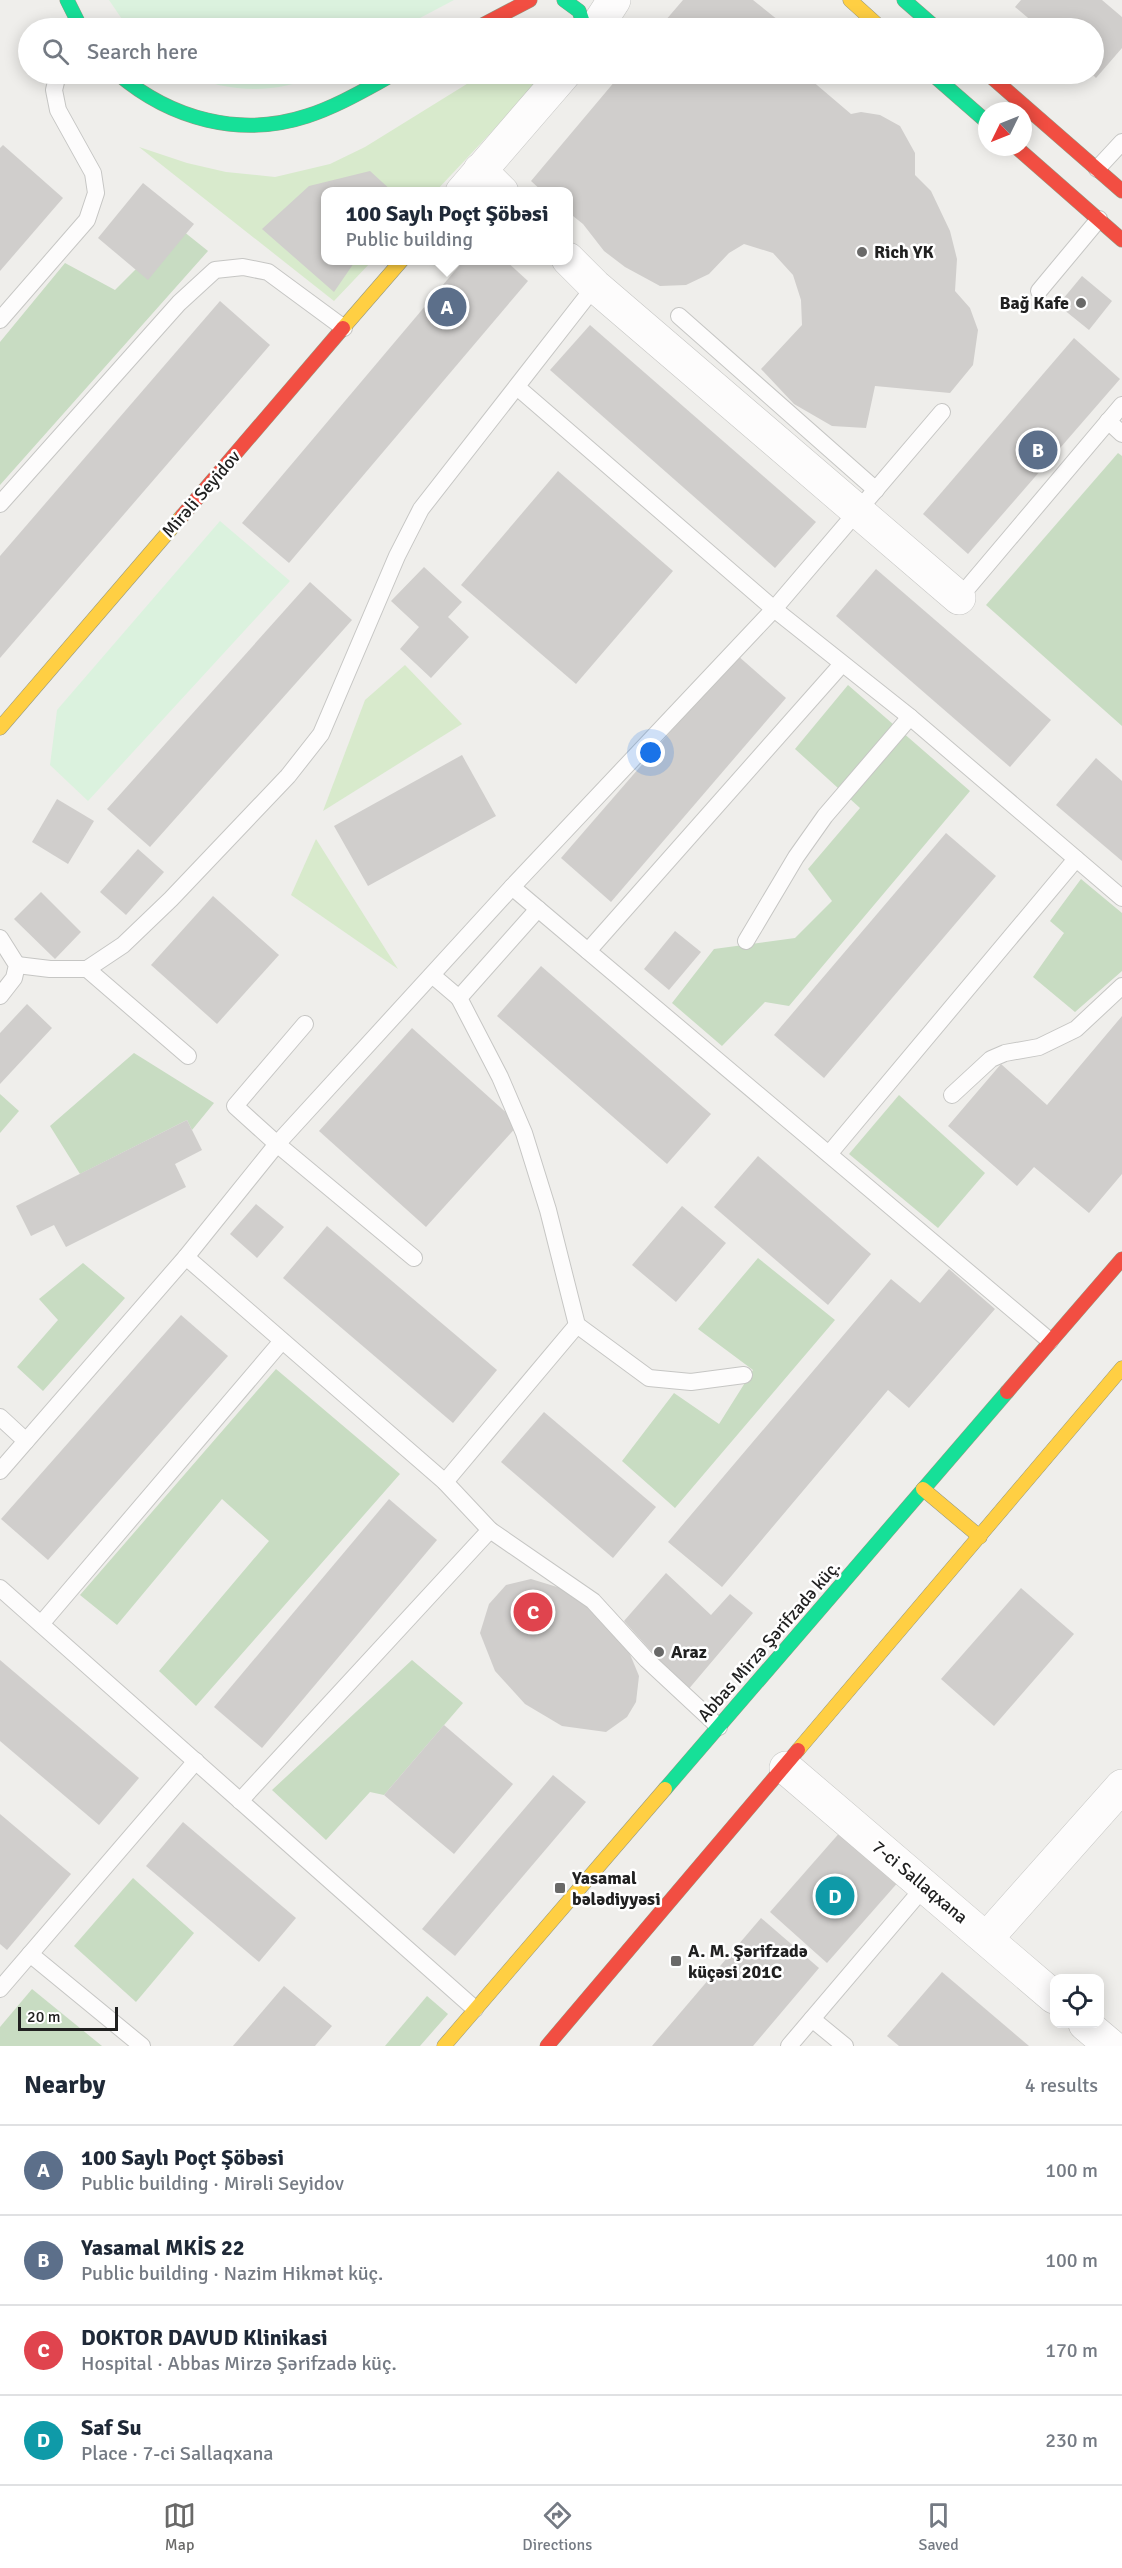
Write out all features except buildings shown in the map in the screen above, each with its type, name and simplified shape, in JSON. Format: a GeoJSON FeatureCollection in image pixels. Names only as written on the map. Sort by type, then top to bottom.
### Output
{"type":"FeatureCollection","features":[{"type":"Feature","properties":{"kind":"main road"},"geometry":{"type":"LineString","coordinates":[[68,0],[76,18]]}},
{"type":"Feature","properties":{"kind":"main road"},"geometry":{"type":"LineString","coordinates":[[564,0],[578,8],[584,18]]}},
{"type":"Feature","properties":{"kind":"main road"},"geometry":{"type":"LineString","coordinates":[[850,0],[870,18]]}},
{"type":"Feature","properties":{"kind":"main road"},"geometry":{"type":"LineString","coordinates":[[904,0],[925,18]]}},
{"type":"Feature","properties":{"kind":"main road"},"geometry":{"type":"LineString","coordinates":[[497,18],[531,1]]}},
{"type":"Feature","properties":{"kind":"main road"},"geometry":{"type":"LineString","coordinates":[[131,84],[150,99],[178,113],[206,121],[265,125],[293,121],[321,111],[374,84]]}},
{"type":"Feature","properties":{"kind":"main road"},"geometry":{"type":"LineString","coordinates":[[943,84],[978,114]]}},
{"type":"Feature","properties":{"kind":"main road"},"geometry":{"type":"LineString","coordinates":[[999,84],[1122,191]]}},
{"type":"Feature","properties":{"kind":"main road"},"geometry":{"type":"LineString","coordinates":[[1026,156],[1122,240]]}},
{"type":"Feature","properties":{"kind":"main road","name":"Mirəli Seyidov"},"geometry":{"type":"LineString","coordinates":[[0,728],[399,265]]}},
{"type":"Feature","properties":{"kind":"main road","name":"Abbas Mirzə Şərifzadə küç."},"geometry":{"type":"LineString","coordinates":[[444,2046],[1122,1259]]}},
{"type":"Feature","properties":{"kind":"main road"},"geometry":{"type":"LineString","coordinates":[[547,2046],[786,1768],[1122,1368]]}},
{"type":"Feature","properties":{"kind":"main road"},"geometry":{"type":"LineString","coordinates":[[923,1489],[980,1537]]}},
{"type":"Feature","properties":{"kind":"street"},"geometry":{"type":"LineString","coordinates":[[602,18],[614,0]]}},
{"type":"Feature","properties":{"kind":"street"},"geometry":{"type":"LineString","coordinates":[[481,184],[556,84]]}},
{"type":"Feature","properties":{"kind":"street"},"geometry":{"type":"LineString","coordinates":[[573,264],[595,286],[866,501],[959,598]]}},
{"type":"Feature","properties":{"kind":"street","name":"7-ci Sallaqxana"},"geometry":{"type":"LineString","coordinates":[[786,1768],[1050,1993]]}},
{"type":"Feature","properties":{"kind":"street"},"geometry":{"type":"LineString","coordinates":[[987,1938],[1122,1786]]}},
{"type":"Feature","properties":{"kind":"street"},"geometry":{"type":"LineString","coordinates":[[1090,2028],[1111,2046]]}},
{"type":"Feature","properties":{"kind":"lane"},"geometry":{"type":"LineString","coordinates":[[0,320],[87,220],[96,193],[93,173],[58,110],[54,90],[56,84]]}},
{"type":"Feature","properties":{"kind":"lane"},"geometry":{"type":"LineString","coordinates":[[1097,169],[1122,142]]}},
{"type":"Feature","properties":{"kind":"lane"},"geometry":{"type":"LineString","coordinates":[[1039,291],[1099,219]]}},
{"type":"Feature","properties":{"kind":"lane"},"geometry":{"type":"LineString","coordinates":[[0,504],[179,303],[215,270],[243,267],[268,272],[344,328]]}},
{"type":"Feature","properties":{"kind":"lane"},"geometry":{"type":"LineString","coordinates":[[17,965],[50,969],[87,969],[123,945],[171,899],[288,776],[321,734],[397,556],[421,509],[595,286]]}},
{"type":"Feature","properties":{"kind":"lane"},"geometry":{"type":"LineString","coordinates":[[679,316],[866,501]]}},
{"type":"Feature","properties":{"kind":"lane"},"geometry":{"type":"LineString","coordinates":[[517,387],[774,609],[910,717],[1122,898]]}},
{"type":"Feature","properties":{"kind":"lane"},"geometry":{"type":"LineString","coordinates":[[959,598],[1122,405]]}},
{"type":"Feature","properties":{"kind":"lane"},"geometry":{"type":"LineString","coordinates":[[0,1471],[186,1257],[277,1144],[512,887],[774,609],[942,412]]}},
{"type":"Feature","properties":{"kind":"lane"},"geometry":{"type":"LineString","coordinates":[[1108,421],[1122,434]]}},
{"type":"Feature","properties":{"kind":"lane"},"geometry":{"type":"LineString","coordinates":[[588,951],[842,664]]}},
{"type":"Feature","properties":{"kind":"lane"},"geometry":{"type":"LineString","coordinates":[[746,940],[796,857],[825,816],[910,717]]}},
{"type":"Feature","properties":{"kind":"lane"},"geometry":{"type":"LineString","coordinates":[[829,1154],[1076,859]]}},
{"type":"Feature","properties":{"kind":"lane"},"geometry":{"type":"LineString","coordinates":[[512,887],[1050,1341]]}},
{"type":"Feature","properties":{"kind":"lane"},"geometry":{"type":"LineString","coordinates":[[459,998],[538,909]]}},
{"type":"Feature","properties":{"kind":"lane"},"geometry":{"type":"LineString","coordinates":[[0,938],[17,965],[14,978],[0,996]]}},
{"type":"Feature","properties":{"kind":"lane"},"geometry":{"type":"LineString","coordinates":[[87,969],[188,1056]]}},
{"type":"Feature","properties":{"kind":"lane"},"geometry":{"type":"LineString","coordinates":[[432,975],[459,998],[500,1077],[524,1133],[548,1210],[577,1325],[649,1378],[691,1382],[744,1376]]}},
{"type":"Feature","properties":{"kind":"lane"},"geometry":{"type":"LineString","coordinates":[[952,1095],[991,1059],[1005,1053],[1039,1047],[1076,1029],[1122,987]]}},
{"type":"Feature","properties":{"kind":"lane"},"geometry":{"type":"LineString","coordinates":[[305,1024],[235,1106],[414,1258]]}},
{"type":"Feature","properties":{"kind":"lane"},"geometry":{"type":"LineString","coordinates":[[186,1257],[445,1482],[490,1530],[593,1601],[647,1660],[719,1727]]}},
{"type":"Feature","properties":{"kind":"lane"},"geometry":{"type":"LineString","coordinates":[[445,1482],[577,1325]]}},
{"type":"Feature","properties":{"kind":"lane"},"geometry":{"type":"LineString","coordinates":[[41,1624],[282,1341]]}},
{"type":"Feature","properties":{"kind":"lane"},"geometry":{"type":"LineString","coordinates":[[0,1418],[26,1441]]}},
{"type":"Feature","properties":{"kind":"lane"},"geometry":{"type":"LineString","coordinates":[[240,1801],[490,1530]]}},
{"type":"Feature","properties":{"kind":"lane"},"geometry":{"type":"LineString","coordinates":[[0,1588],[475,2009]]}},
{"type":"Feature","properties":{"kind":"lane"},"geometry":{"type":"LineString","coordinates":[[0,1989],[196,1761]]}},
{"type":"Feature","properties":{"kind":"lane"},"geometry":{"type":"LineString","coordinates":[[789,2046],[925,1886]]}},
{"type":"Feature","properties":{"kind":"lane"},"geometry":{"type":"LineString","coordinates":[[30,1954],[142,2046]]}},
{"type":"Feature","properties":{"kind":"lane"},"geometry":{"type":"LineString","coordinates":[[812,2019],[845,2046]]}},
{"type":"Feature","properties":{"kind":"green space"},"geometry":{"type":"Polygon","coordinates":[[[109,0],[454,0],[420,18],[121,18],[109,0]]]}},
{"type":"Feature","properties":{"kind":"green space"},"geometry":{"type":"Polygon","coordinates":[[[216,84],[293,84],[253,89],[216,84]]]}},
{"type":"Feature","properties":{"kind":"green space"},"geometry":{"type":"Polygon","coordinates":[[[467,84],[537,84],[440,187],[321,187],[321,265],[368,265],[334,301],[139,147],[187,163],[226,172],[275,177],[330,164],[365,147],[467,84]]]}},
{"type":"Feature","properties":{"kind":"green space"},"geometry":{"type":"Polygon","coordinates":[[[178,227],[208,251],[0,485],[0,342],[65,263],[115,290],[178,227]]]}},
{"type":"Feature","properties":{"kind":"green space"},"geometry":{"type":"Polygon","coordinates":[[[1118,453],[1122,456],[1122,726],[986,605],[1118,453]]]}},
{"type":"Feature","properties":{"kind":"green space"},"geometry":{"type":"Polygon","coordinates":[[[220,521],[290,581],[88,801],[50,765],[57,710],[220,521]]]}},
{"type":"Feature","properties":{"kind":"green space"},"geometry":{"type":"Polygon","coordinates":[[[405,665],[462,724],[323,811],[365,700],[405,665]]]}},
{"type":"Feature","properties":{"kind":"green space"},"geometry":{"type":"Polygon","coordinates":[[[848,685],[970,791],[789,1006],[765,1002],[722,1046],[672,1003],[714,949],[795,938],[832,901],[808,869],[860,808],[795,749],[848,685]]]}},
{"type":"Feature","properties":{"kind":"green space"},"geometry":{"type":"Polygon","coordinates":[[[316,839],[398,969],[291,895],[316,839]]]}},
{"type":"Feature","properties":{"kind":"green space"},"geometry":{"type":"Polygon","coordinates":[[[1081,879],[1122,913],[1122,971],[1075,1012],[1033,977],[1064,933],[1050,921],[1081,879]]]}},
{"type":"Feature","properties":{"kind":"green space"},"geometry":{"type":"Polygon","coordinates":[[[134,1053],[214,1103],[192,1130],[187,1120],[80,1174],[50,1126],[134,1053]]]}},
{"type":"Feature","properties":{"kind":"green space"},"geometry":{"type":"Polygon","coordinates":[[[0,1094],[19,1111],[0,1133],[0,1094]]]}},
{"type":"Feature","properties":{"kind":"green space"},"geometry":{"type":"Polygon","coordinates":[[[899,1095],[985,1173],[938,1228],[849,1154],[899,1095]]]}},
{"type":"Feature","properties":{"kind":"green space"},"geometry":{"type":"Polygon","coordinates":[[[758,1258],[835,1320],[675,1508],[622,1461],[674,1393],[719,1424],[753,1370],[698,1329],[758,1258]]]}},
{"type":"Feature","properties":{"kind":"green space"},"geometry":{"type":"Polygon","coordinates":[[[83,1263],[125,1298],[43,1391],[17,1367],[58,1320],[39,1299],[83,1263]]]}},
{"type":"Feature","properties":{"kind":"green space"},"geometry":{"type":"Polygon","coordinates":[[[276,1369],[400,1474],[196,1706],[159,1671],[269,1541],[222,1499],[117,1625],[80,1595],[276,1369]]]}},
{"type":"Feature","properties":{"kind":"green space"},"geometry":{"type":"Polygon","coordinates":[[[412,1660],[463,1703],[384,1795],[370,1792],[326,1840],[272,1790],[412,1660]]]}},
{"type":"Feature","properties":{"kind":"green space"},"geometry":{"type":"Polygon","coordinates":[[[133,1878],[194,1933],[136,2002],[74,1946],[133,1878]]]}},
{"type":"Feature","properties":{"kind":"green space"},"geometry":{"type":"Polygon","coordinates":[[[32,1989],[102,2046],[0,2046],[0,2027],[32,1989]]]}},
{"type":"Feature","properties":{"kind":"green space"},"geometry":{"type":"Polygon","coordinates":[[[427,1996],[448,2014],[420,2046],[385,2046],[427,1996]]]}},
{"type":"Feature","properties":{"kind":"traffic: fast"},"geometry":{"type":"LineString","coordinates":[[67,0],[76,18]]}},
{"type":"Feature","properties":{"kind":"traffic: fast"},"geometry":{"type":"LineString","coordinates":[[564,0],[579,11],[581,18]]}},
{"type":"Feature","properties":{"kind":"traffic: fast"},"geometry":{"type":"LineString","coordinates":[[904,0],[925,18]]}},
{"type":"Feature","properties":{"kind":"traffic: fast"},"geometry":{"type":"LineString","coordinates":[[131,84],[160,103],[183,113],[207,120],[257,125],[307,116],[376,84]]}},
{"type":"Feature","properties":{"kind":"traffic: fast"},"geometry":{"type":"LineString","coordinates":[[943,84],[978,114]]}},
{"type":"Feature","properties":{"kind":"traffic: fast"},"geometry":{"type":"LineString","coordinates":[[665,1789],[1007,1392]]}},
{"type":"Feature","properties":{"kind":"traffic: slow"},"geometry":{"type":"LineString","coordinates":[[850,0],[870,18]]}},
{"type":"Feature","properties":{"kind":"traffic: slow"},"geometry":{"type":"LineString","coordinates":[[343,328],[398,265]]}},
{"type":"Feature","properties":{"kind":"traffic: slow"},"geometry":{"type":"LineString","coordinates":[[0,728],[182,516]]}},
{"type":"Feature","properties":{"kind":"traffic: slow"},"geometry":{"type":"LineString","coordinates":[[798,1750],[1122,1368]]}},
{"type":"Feature","properties":{"kind":"traffic: slow"},"geometry":{"type":"LineString","coordinates":[[923,1489],[980,1537]]}},
{"type":"Feature","properties":{"kind":"traffic: slow"},"geometry":{"type":"LineString","coordinates":[[444,2046],[665,1789]]}},
{"type":"Feature","properties":{"kind":"traffic: jam"},"geometry":{"type":"LineString","coordinates":[[496,18],[530,0]]}},
{"type":"Feature","properties":{"kind":"traffic: jam"},"geometry":{"type":"LineString","coordinates":[[999,84],[1122,191]]}},
{"type":"Feature","properties":{"kind":"traffic: jam"},"geometry":{"type":"LineString","coordinates":[[1026,156],[1122,240]]}},
{"type":"Feature","properties":{"kind":"traffic: jam"},"geometry":{"type":"LineString","coordinates":[[182,516],[343,328]]}},
{"type":"Feature","properties":{"kind":"traffic: jam"},"geometry":{"type":"LineString","coordinates":[[1007,1392],[1122,1259]]}},
{"type":"Feature","properties":{"kind":"traffic: jam"},"geometry":{"type":"LineString","coordinates":[[547,2046],[798,1750]]}},
{"type":"Feature","properties":{"kind":"place","name":"Rich YK"},"geometry":{"type":"Point","coordinates":[862,252]}},
{"type":"Feature","properties":{"kind":"place","name":"Bağ Kafe"},"geometry":{"type":"Point","coordinates":[1081,303]}},
{"type":"Feature","properties":{"kind":"place","name":"100 Saylı Poçt Şöbəsi"},"geometry":{"type":"Point","coordinates":[447,307]}},
{"type":"Feature","properties":{"kind":"place","name":"Yasamal MKİS 22"},"geometry":{"type":"Point","coordinates":[1038,450]}},
{"type":"Feature","properties":{"kind":"place","name":"DOKTOR DAVUD Klinikasi"},"geometry":{"type":"Point","coordinates":[533,1612]}},
{"type":"Feature","properties":{"kind":"place","name":"Araz"},"geometry":{"type":"Point","coordinates":[659,1652]}},
{"type":"Feature","properties":{"kind":"place","name":"Yasamal bələdiyyəsi"},"geometry":{"type":"Point","coordinates":[560,1888]}},
{"type":"Feature","properties":{"kind":"place","name":"Saf Su"},"geometry":{"type":"Point","coordinates":[835,1896]}},
{"type":"Feature","properties":{"kind":"place","name":"A. M. Şərifzadə küçəsi 201C"},"geometry":{"type":"Point","coordinates":[676,1961]}}]}
